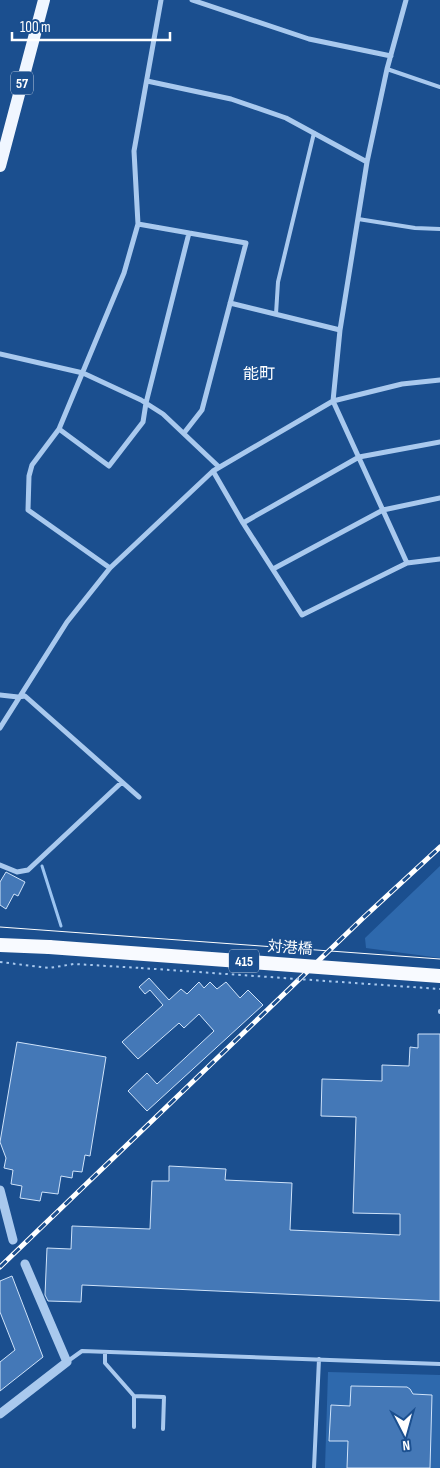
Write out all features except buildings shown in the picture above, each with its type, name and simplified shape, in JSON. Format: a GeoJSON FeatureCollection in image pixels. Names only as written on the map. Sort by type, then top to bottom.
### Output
{"type":"FeatureCollection","features":[{"type":"Feature","properties":{"kind":"highway","name":"対港橋"},"geometry":{"type":"LineString","coordinates":[[0,945],[440,976]]}},
{"type":"Feature","properties":{"kind":"main road","name":"57"},"geometry":{"type":"LineString","coordinates":[[1,161],[44,0]]}},
{"type":"Feature","properties":{"kind":"street"},"geometry":{"type":"LineString","coordinates":[[110,568],[28,510],[29,476],[32,465],[60,429],[124,273],[138,224],[134,151],[161,0]]}},
{"type":"Feature","properties":{"kind":"street"},"geometry":{"type":"LineString","coordinates":[[192,0],[309,39],[391,56]]}},
{"type":"Feature","properties":{"kind":"street"},"geometry":{"type":"LineString","coordinates":[[406,0],[387,69],[367,162],[340,330],[333,402],[407,563]]}},
{"type":"Feature","properties":{"kind":"street"},"geometry":{"type":"LineString","coordinates":[[147,81],[231,99],[286,118],[367,162]]}},
{"type":"Feature","properties":{"kind":"street"},"geometry":{"type":"LineString","coordinates":[[138,224],[246,243],[202,410],[184,433]]}},
{"type":"Feature","properties":{"kind":"street"},"geometry":{"type":"LineString","coordinates":[[60,429],[109,466],[143,422],[146,403],[189,233]]}},
{"type":"Feature","properties":{"kind":"street"},"geometry":{"type":"LineString","coordinates":[[230,303],[340,330]]}},
{"type":"Feature","properties":{"kind":"street"},"geometry":{"type":"LineString","coordinates":[[0,354],[84,373],[146,403],[163,414],[219,467]]}},
{"type":"Feature","properties":{"kind":"street"},"geometry":{"type":"LineString","coordinates":[[0,728],[67,622],[110,568],[213,471],[333,402],[402,384],[440,380]]}},
{"type":"Feature","properties":{"kind":"street"},"geometry":{"type":"LineString","coordinates":[[243,523],[359,457],[440,442]]}},
{"type":"Feature","properties":{"kind":"street"},"geometry":{"type":"LineString","coordinates":[[213,471],[243,523],[302,615],[407,563],[440,559]]}},
{"type":"Feature","properties":{"kind":"street"},"geometry":{"type":"LineString","coordinates":[[273,569],[383,510],[440,498]]}},
{"type":"Feature","properties":{"kind":"street"},"geometry":{"type":"LineString","coordinates":[[0,695],[25,696],[139,797]]}},
{"type":"Feature","properties":{"kind":"street"},"geometry":{"type":"LineString","coordinates":[[0,865],[17,872],[28,870],[122,782]]}},
{"type":"Feature","properties":{"kind":"street"},"geometry":{"type":"LineString","coordinates":[[0,1190],[13,1240]]}},
{"type":"Feature","properties":{"kind":"street"},"geometry":{"type":"LineString","coordinates":[[0,1414],[67,1362],[25,1264]]}},
{"type":"Feature","properties":{"kind":"lane"},"geometry":{"type":"LineString","coordinates":[[387,69],[440,87]]}},
{"type":"Feature","properties":{"kind":"lane"},"geometry":{"type":"LineString","coordinates":[[276,314],[278,282],[314,133]]}},
{"type":"Feature","properties":{"kind":"lane"},"geometry":{"type":"LineString","coordinates":[[358,219],[440,230]]}},
{"type":"Feature","properties":{"kind":"lane"},"geometry":{"type":"LineString","coordinates":[[67,1362],[82,1351],[440,1364]]}},
{"type":"Feature","properties":{"kind":"lane"},"geometry":{"type":"LineString","coordinates":[[105,1352],[105,1363],[134,1396],[134,1427]]}},
{"type":"Feature","properties":{"kind":"lane"},"geometry":{"type":"LineString","coordinates":[[314,1468],[319,1359]]}},
{"type":"Feature","properties":{"kind":"lane"},"geometry":{"type":"LineString","coordinates":[[134,1396],[164,1397],[164,1430]]}},
{"type":"Feature","properties":{"kind":"path"},"geometry":{"type":"LineString","coordinates":[[0,962],[49,968],[74,964],[440,989]]}},
{"type":"Feature","properties":{"kind":"shaded area"},"geometry":{"type":"Polygon","coordinates":[[[440,866],[440,958],[366,948],[365,938],[440,866]]]}},
{"type":"Feature","properties":{"kind":"shaded area"},"geometry":{"type":"Polygon","coordinates":[[[328,1372],[440,1375],[440,1468],[325,1468],[328,1372]]]}},
{"type":"Feature","properties":{"kind":"waterway"},"geometry":{"type":"LineString","coordinates":[[42,866],[61,926]]}},
{"type":"Feature","properties":{"kind":"tram line"},"geometry":{"type":"LineString","coordinates":[[0,927],[440,959]]}},
{"type":"Feature","properties":{"kind":"railway"},"geometry":{"type":"LineString","coordinates":[[0,1267],[363,918],[440,847]]}},
{"type":"Feature","properties":{"kind":"district","name":"能町"},"geometry":{"type":"Point","coordinates":[259,374]}}]}
